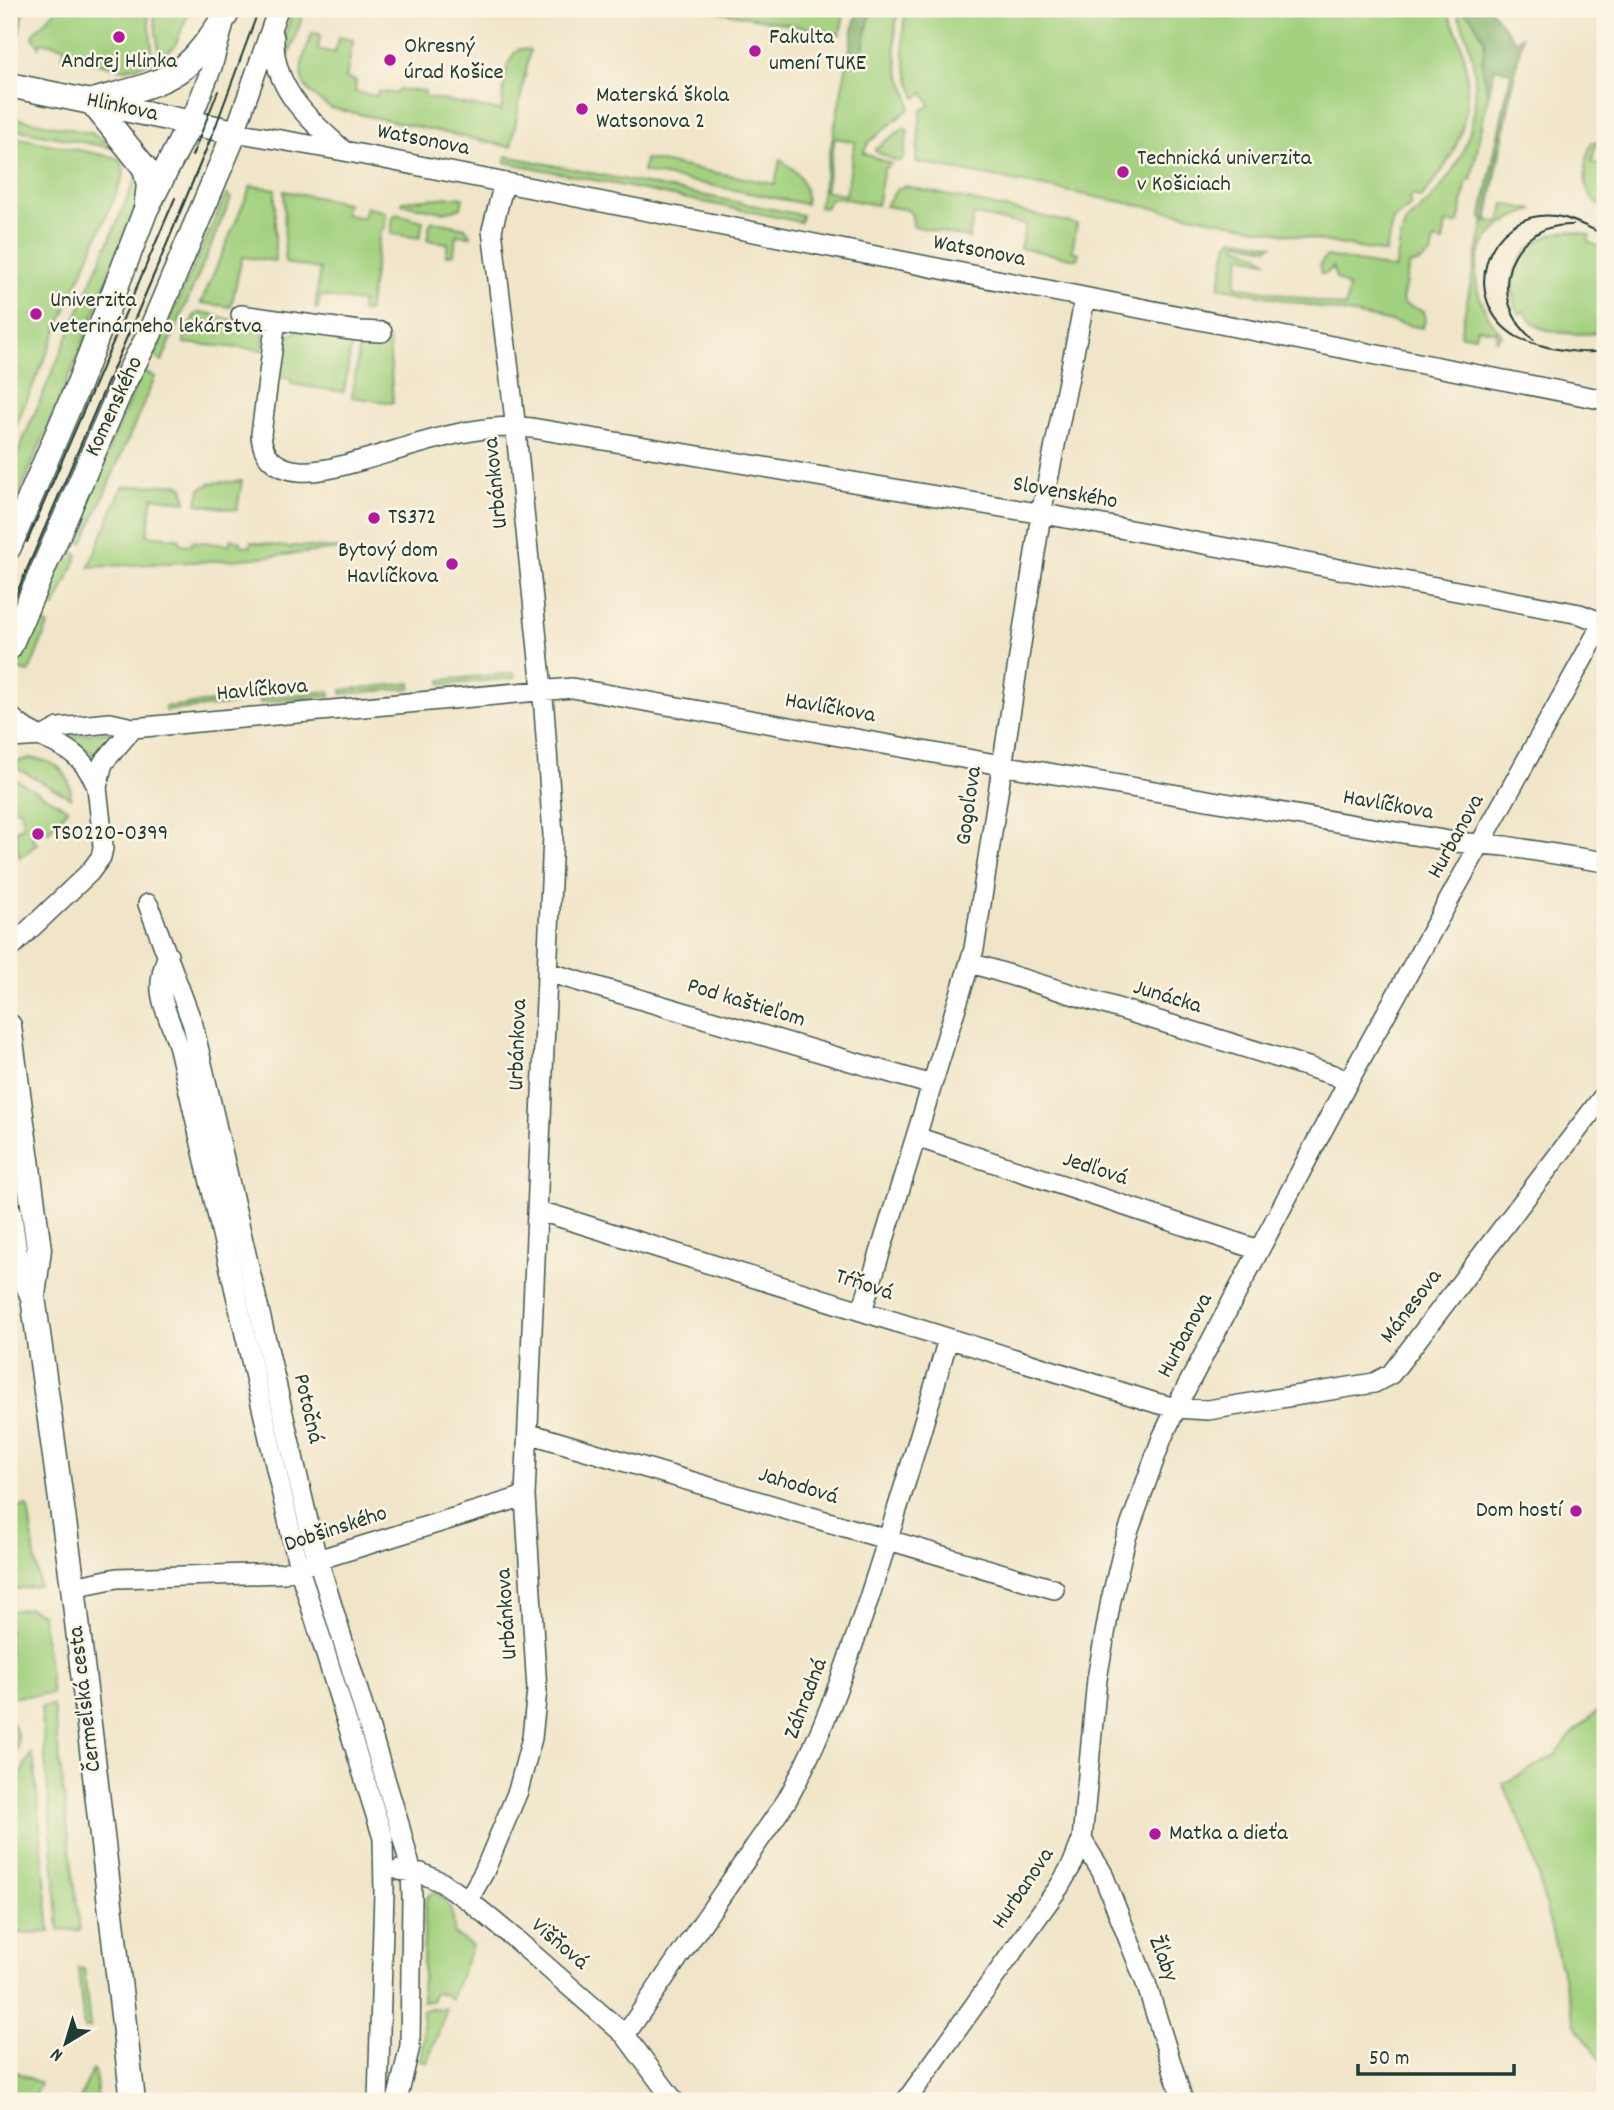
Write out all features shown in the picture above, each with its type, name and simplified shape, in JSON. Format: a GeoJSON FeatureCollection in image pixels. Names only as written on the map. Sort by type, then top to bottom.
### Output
{"type":"FeatureCollection","features":[{"type":"Feature","properties":{"kind":"main road"},"geometry":{"type":"LineString","coordinates":[[146,209],[149,185],[145,168],[92,102],[153,83],[176,72],[197,54],[227,12]]}},
{"type":"Feature","properties":{"kind":"main road","name":"Hlinkova"},"geometry":{"type":"LineString","coordinates":[[9,85],[235,132]]}},
{"type":"Feature","properties":{"kind":"main road","name":"Komenského"},"geometry":{"type":"LineString","coordinates":[[9,547],[88,361],[146,209],[190,122]]}},
{"type":"Feature","properties":{"kind":"main road","name":"Komenského"},"geometry":{"type":"LineString","coordinates":[[9,648],[123,384],[149,335],[235,132]]}},
{"type":"Feature","properties":{"kind":"main road","name":"Čermeľská cesta"},"geometry":{"type":"LineString","coordinates":[[9,1026],[39,1249],[33,1297],[73,1587],[133,2101]]}},
{"type":"Feature","properties":{"kind":"main road","name":"Čermeľská cesta"},"geometry":{"type":"LineString","coordinates":[[9,1212],[15,1256],[33,1297]]}},
{"type":"Feature","properties":{"kind":"street","name":"Komenského"},"geometry":{"type":"LineString","coordinates":[[190,122],[212,67],[227,12]]}},
{"type":"Feature","properties":{"kind":"street","name":"Komenského"},"geometry":{"type":"LineString","coordinates":[[235,132],[277,14]]}},
{"type":"Feature","properties":{"kind":"street","name":"Watsonova"},"geometry":{"type":"LineString","coordinates":[[277,14],[274,54],[283,83],[293,101],[311,121],[344,150]]}},
{"type":"Feature","properties":{"kind":"street","name":"Watsonova"},"geometry":{"type":"LineString","coordinates":[[235,132],[344,150],[1599,398]]}},
{"type":"Feature","properties":{"kind":"street","name":"Urbánkova"},"geometry":{"type":"LineString","coordinates":[[468,1900],[484,1872],[518,1791],[527,1764],[536,1716],[536,1656],[525,1496],[547,972],[551,784],[516,426],[492,230],[504,183]]}},
{"type":"Feature","properties":{"kind":"street","name":"Gogoľova"},"geometry":{"type":"LineString","coordinates":[[862,1311],[971,963],[1041,514],[1085,298]]}},
{"type":"Feature","properties":{"kind":"street"},"geometry":{"type":"LineString","coordinates":[[241,315],[382,332]]}},
{"type":"Feature","properties":{"kind":"street","name":"Slovenského"},"geometry":{"type":"LineString","coordinates":[[276,320],[261,434],[267,456],[280,467],[301,472],[338,467],[489,428],[516,426],[1041,514],[1580,614],[1604,621]]}},
{"type":"Feature","properties":{"kind":"street","name":"Hurbanova"},"geometry":{"type":"LineString","coordinates":[[906,2101],[1059,1887],[1082,1840],[1097,1678],[1116,1574],[1135,1513],[1176,1408],[1348,1082],[1604,621]]}},
{"type":"Feature","properties":{"kind":"street","name":"Havlíčkova"},"geometry":{"type":"LineString","coordinates":[[9,738],[44,736],[59,728],[97,724],[133,727],[572,688],[1001,765],[1455,842],[1506,846],[1605,862]]}},
{"type":"Feature","properties":{"kind":"street"},"geometry":{"type":"LineString","coordinates":[[9,715],[23,727],[72,752],[92,775],[97,787],[103,848],[101,857],[90,873],[9,949]]}},
{"type":"Feature","properties":{"kind":"street"},"geometry":{"type":"LineString","coordinates":[[97,787],[103,763],[133,727]]}},
{"type":"Feature","properties":{"kind":"street","name":"Potočná"},"geometry":{"type":"LineString","coordinates":[[148,904],[193,1025],[318,1561],[400,1824],[411,1870]]}},
{"type":"Feature","properties":{"kind":"street","name":"Potočná"},"geometry":{"type":"LineString","coordinates":[[168,955],[160,978],[163,1002],[182,1060],[299,1568],[381,1830],[384,1871]]}},
{"type":"Feature","properties":{"kind":"street","name":"Junácka"},"geometry":{"type":"LineString","coordinates":[[971,963],[1334,1075],[1348,1082]]}},
{"type":"Feature","properties":{"kind":"street","name":"Pod kaštieľom"},"geometry":{"type":"LineString","coordinates":[[547,972],[932,1085]]}},
{"type":"Feature","properties":{"kind":"street","name":"Mánesova"},"geometry":{"type":"LineString","coordinates":[[1176,1408],[1208,1410],[1237,1406],[1374,1383],[1391,1374],[1605,1094]]}},
{"type":"Feature","properties":{"kind":"street","name":"Jedľová"},"geometry":{"type":"LineString","coordinates":[[916,1137],[1259,1251]]}},
{"type":"Feature","properties":{"kind":"street","name":"Tŕňová"},"geometry":{"type":"LineString","coordinates":[[537,1212],[1176,1408]]}},
{"type":"Feature","properties":{"kind":"street","name":"Záhradná"},"geometry":{"type":"LineString","coordinates":[[625,2035],[787,1800],[809,1760],[836,1695],[888,1540],[948,1339]]}},
{"type":"Feature","properties":{"kind":"street","name":"Jahodová"},"geometry":{"type":"LineString","coordinates":[[528,1433],[1054,1589]]}},
{"type":"Feature","properties":{"kind":"street","name":"Dobšinského"},"geometry":{"type":"LineString","coordinates":[[73,1587],[117,1578],[284,1573],[525,1496]]}},
{"type":"Feature","properties":{"kind":"street","name":"Žľaby"},"geometry":{"type":"LineString","coordinates":[[1082,1840],[1102,1872],[1142,1974],[1184,2101]]}},
{"type":"Feature","properties":{"kind":"street"},"geometry":{"type":"LineString","coordinates":[[397,2101],[410,2046],[411,1870]]}},
{"type":"Feature","properties":{"kind":"street","name":"Višňová"},"geometry":{"type":"LineString","coordinates":[[384,1871],[411,1870],[432,1877],[468,1900],[625,2035],[674,2101]]}},
{"type":"Feature","properties":{"kind":"street"},"geometry":{"type":"LineString","coordinates":[[378,2101],[384,1871]]}},
{"type":"Feature","properties":{"kind":"green space"},"geometry":{"type":"Polygon","coordinates":[[[15,9],[24,9],[18,39],[9,46],[9,24],[12,24],[15,9]]]}},
{"type":"Feature","properties":{"kind":"green space"},"geometry":{"type":"Polygon","coordinates":[[[57,9],[147,9],[154,62],[126,69],[63,56],[65,47],[41,42],[39,47],[33,37],[35,32],[57,9]]]}},
{"type":"Feature","properties":{"kind":"green space"},"geometry":{"type":"Polygon","coordinates":[[[153,9],[190,9],[175,46],[161,58],[159,54],[153,9]]]}},
{"type":"Feature","properties":{"kind":"green space"},"geometry":{"type":"Polygon","coordinates":[[[292,9],[305,9],[288,58],[285,38],[292,9]]]}},
{"type":"Feature","properties":{"kind":"green space"},"geometry":{"type":"Polygon","coordinates":[[[705,9],[845,9],[840,34],[705,9]]]}},
{"type":"Feature","properties":{"kind":"green space"},"geometry":{"type":"Polygon","coordinates":[[[857,9],[871,9],[861,59],[856,64],[847,64],[857,9]]]}},
{"type":"Feature","properties":{"kind":"green space"},"geometry":{"type":"Polygon","coordinates":[[[871,9],[898,9],[896,56],[910,104],[909,109],[869,142],[863,153],[891,164],[884,169],[877,205],[840,198],[831,199],[825,208],[819,207],[847,64],[852,65],[861,59],[871,9]],[[835,138],[825,191],[846,195],[855,142],[835,138]]]}},
{"type":"Feature","properties":{"kind":"green space"},"geometry":{"type":"Polygon","coordinates":[[[906,9],[1445,9],[1461,45],[1465,65],[1467,85],[1463,124],[1457,143],[1439,175],[1422,197],[1413,195],[1409,199],[1411,206],[1393,220],[1385,253],[916,162],[921,111],[930,105],[924,93],[916,98],[909,76],[903,43],[906,9]]]}},
{"type":"Feature","properties":{"kind":"green space"},"geometry":{"type":"Polygon","coordinates":[[[1455,9],[1461,9],[1472,18],[1485,42],[1482,63],[1488,96],[1471,180],[1467,180],[1458,224],[1446,223],[1443,242],[1434,240],[1431,254],[1420,262],[1409,265],[1402,300],[1404,304],[1423,311],[1423,328],[1219,287],[1228,243],[1234,238],[1272,245],[1268,248],[1237,242],[1236,245],[1260,255],[1266,261],[1241,256],[1235,285],[1345,307],[1349,288],[1336,278],[1333,267],[1326,274],[1321,274],[1321,264],[1327,256],[1395,269],[1404,226],[1429,201],[1458,162],[1473,119],[1475,75],[1471,52],[1455,9]]]}},
{"type":"Feature","properties":{"kind":"green space"},"geometry":{"type":"Polygon","coordinates":[[[1461,9],[1490,9],[1515,41],[1522,36],[1487,221],[1481,219],[1511,72],[1495,68],[1488,96],[1482,63],[1485,41],[1472,18],[1461,9]]]}},
{"type":"Feature","properties":{"kind":"green space"},"geometry":{"type":"Polygon","coordinates":[[[312,33],[320,34],[318,49],[335,53],[338,37],[353,40],[346,78],[356,81],[355,92],[377,96],[378,91],[396,94],[398,89],[425,91],[425,97],[501,111],[510,61],[519,49],[530,50],[511,147],[331,108],[309,92],[304,84],[302,67],[312,33]]]}},
{"type":"Feature","properties":{"kind":"green space"},"geometry":{"type":"Polygon","coordinates":[[[9,117],[91,133],[127,155],[113,148],[9,128],[9,117]]]}},
{"type":"Feature","properties":{"kind":"green space"},"geometry":{"type":"Polygon","coordinates":[[[904,128],[908,130],[901,161],[875,151],[875,149],[904,128]]]}},
{"type":"Feature","properties":{"kind":"green space","name":"Univerzita veterinárneho lekárstva"},"geometry":{"type":"Polygon","coordinates":[[[9,136],[117,158],[123,165],[124,175],[9,441],[9,136]]]}},
{"type":"Feature","properties":{"kind":"green space"},"geometry":{"type":"Polygon","coordinates":[[[1592,142],[1596,142],[1592,163],[1605,166],[1605,208],[1591,196],[1585,179],[1592,142]]]}},
{"type":"Feature","properties":{"kind":"green space"},"geometry":{"type":"Polygon","coordinates":[[[506,156],[802,215],[801,222],[505,162],[506,156]]]}},
{"type":"Feature","properties":{"kind":"green space"},"geometry":{"type":"Polygon","coordinates":[[[645,159],[775,184],[780,160],[792,168],[803,183],[806,204],[643,172],[645,159]]]}},
{"type":"Feature","properties":{"kind":"green space"},"geometry":{"type":"Polygon","coordinates":[[[139,171],[142,189],[79,354],[9,518],[9,473],[139,171]]]}},
{"type":"Feature","properties":{"kind":"green space"},"geometry":{"type":"Polygon","coordinates":[[[251,186],[275,189],[275,261],[242,257],[231,307],[201,303],[251,186]]]}},
{"type":"Feature","properties":{"kind":"green space"},"geometry":{"type":"Polygon","coordinates":[[[905,186],[1077,224],[1072,251],[1079,253],[1077,259],[1020,248],[1026,225],[974,215],[969,238],[913,226],[908,210],[885,206],[898,188],[905,186]]]}},
{"type":"Feature","properties":{"kind":"green space"},"geometry":{"type":"Polygon","coordinates":[[[284,191],[347,203],[345,214],[363,218],[366,207],[386,212],[385,227],[380,232],[368,312],[361,311],[362,302],[320,296],[318,309],[315,309],[320,269],[285,263],[284,191]]]}},
{"type":"Feature","properties":{"kind":"green space"},"geometry":{"type":"Polygon","coordinates":[[[226,194],[231,198],[162,361],[154,356],[226,194]]]}},
{"type":"Feature","properties":{"kind":"green space"},"geometry":{"type":"Polygon","coordinates":[[[463,198],[461,208],[443,212],[402,204],[403,201],[463,198]]]}},
{"type":"Feature","properties":{"kind":"green space"},"geometry":{"type":"Polygon","coordinates":[[[1504,204],[1534,210],[1495,230],[1484,245],[1478,261],[1476,279],[1480,298],[1502,335],[1496,340],[1497,332],[1477,328],[1475,336],[1460,335],[1484,220],[1500,223],[1504,204]]]}},
{"type":"Feature","properties":{"kind":"green space"},"geometry":{"type":"Polygon","coordinates":[[[396,214],[423,221],[420,238],[391,234],[393,217],[396,214]]]}},
{"type":"Feature","properties":{"kind":"green space"},"geometry":{"type":"Polygon","coordinates":[[[433,221],[465,228],[471,236],[456,235],[454,254],[446,255],[448,243],[427,240],[433,221]]]}},
{"type":"Feature","properties":{"kind":"green space"},"geometry":{"type":"Polygon","coordinates":[[[1569,231],[1590,235],[1588,242],[1605,249],[1605,331],[1563,333],[1539,327],[1524,311],[1519,314],[1512,285],[1521,259],[1529,248],[1541,240],[1569,231]]]}},
{"type":"Feature","properties":{"kind":"green space"},"geometry":{"type":"Polygon","coordinates":[[[207,313],[262,329],[263,350],[184,343],[194,316],[207,313]]]}},
{"type":"Feature","properties":{"kind":"green space"},"geometry":{"type":"Polygon","coordinates":[[[303,328],[352,340],[344,392],[291,384],[291,379],[274,377],[280,347],[294,332],[303,328]]]}},
{"type":"Feature","properties":{"kind":"green space"},"geometry":{"type":"Polygon","coordinates":[[[369,336],[389,339],[393,403],[352,397],[360,342],[369,336]]]}},
{"type":"Feature","properties":{"kind":"green space"},"geometry":{"type":"Polygon","coordinates":[[[142,371],[155,377],[83,543],[70,538],[142,371]]]}},
{"type":"Feature","properties":{"kind":"green space"},"geometry":{"type":"Polygon","coordinates":[[[242,481],[237,510],[197,504],[200,489],[211,483],[242,481]]]}},
{"type":"Feature","properties":{"kind":"green space"},"geometry":{"type":"Polygon","coordinates":[[[176,484],[183,487],[186,502],[153,497],[147,535],[180,539],[180,544],[191,545],[192,541],[229,545],[231,539],[250,547],[251,542],[292,548],[343,549],[232,560],[89,567],[122,487],[176,484]]]}},
{"type":"Feature","properties":{"kind":"green space"},"geometry":{"type":"Polygon","coordinates":[[[65,549],[78,555],[55,607],[42,601],[65,549]]]}},
{"type":"Feature","properties":{"kind":"green space"},"geometry":{"type":"Polygon","coordinates":[[[34,619],[48,625],[29,672],[13,668],[34,619]]]}},
{"type":"Feature","properties":{"kind":"green space"},"geometry":{"type":"Polygon","coordinates":[[[514,673],[515,678],[441,685],[441,680],[514,673]]]}},
{"type":"Feature","properties":{"kind":"green space"},"geometry":{"type":"Polygon","coordinates":[[[411,683],[411,688],[342,694],[342,690],[411,683]]]}},
{"type":"Feature","properties":{"kind":"green space"},"geometry":{"type":"Polygon","coordinates":[[[329,691],[330,696],[260,703],[260,698],[329,691]]]}},
{"type":"Feature","properties":{"kind":"green space"},"geometry":{"type":"Polygon","coordinates":[[[234,700],[235,704],[165,711],[165,707],[234,700]]]}},
{"type":"Feature","properties":{"kind":"green space"},"geometry":{"type":"Polygon","coordinates":[[[110,731],[111,736],[95,756],[77,742],[65,737],[110,731]]]}},
{"type":"Feature","properties":{"kind":"green space"},"geometry":{"type":"Polygon","coordinates":[[[30,758],[60,769],[68,780],[71,798],[9,764],[30,758]]]}},
{"type":"Feature","properties":{"kind":"green space"},"geometry":{"type":"Polygon","coordinates":[[[9,776],[68,809],[48,832],[42,827],[32,838],[37,843],[19,857],[15,829],[23,828],[21,809],[13,809],[9,776]]]}},
{"type":"Feature","properties":{"kind":"green space"},"geometry":{"type":"Polygon","coordinates":[[[9,1106],[30,1267],[9,1161],[9,1106]]]}},
{"type":"Feature","properties":{"kind":"green space"},"geometry":{"type":"Polygon","coordinates":[[[28,1506],[39,1586],[9,1590],[9,1517],[15,1508],[28,1506]]]}},
{"type":"Feature","properties":{"kind":"green space"},"geometry":{"type":"Polygon","coordinates":[[[29,1608],[42,1614],[52,1694],[12,1697],[9,1693],[9,1611],[29,1608]]]}},
{"type":"Feature","properties":{"kind":"green space"},"geometry":{"type":"Polygon","coordinates":[[[1605,1704],[1605,2068],[1575,2024],[1529,1840],[1503,1784],[1556,1755],[1571,1735],[1605,1704]]]}},
{"type":"Feature","properties":{"kind":"green space"},"geometry":{"type":"Polygon","coordinates":[[[53,1705],[80,1930],[59,1931],[41,1707],[53,1705]]]}},
{"type":"Feature","properties":{"kind":"green space"},"geometry":{"type":"Polygon","coordinates":[[[9,1720],[14,1726],[18,1745],[9,1772],[9,1720]]]}},
{"type":"Feature","properties":{"kind":"green space"},"geometry":{"type":"Polygon","coordinates":[[[31,1753],[50,1932],[9,1934],[9,1798],[31,1753]]]}},
{"type":"Feature","properties":{"kind":"green space"},"geometry":{"type":"Polygon","coordinates":[[[435,1892],[450,1910],[454,1934],[472,1946],[451,1999],[444,1994],[435,1993],[431,2001],[422,2001],[425,1903],[428,1896],[435,1892]]]}},
{"type":"Feature","properties":{"kind":"green space"},"geometry":{"type":"Polygon","coordinates":[[[78,1968],[84,1969],[90,2028],[84,2028],[78,1968]]]}},
{"type":"Feature","properties":{"kind":"green space"},"geometry":{"type":"Polygon","coordinates":[[[431,2008],[447,2009],[427,2063],[420,2060],[424,2038],[422,2011],[431,2008]]]}},
{"type":"Feature","properties":{"kind":"green space"},"geometry":{"type":"Polygon","coordinates":[[[9,2069],[40,2083],[32,2101],[9,2101],[9,2069]]]}},
{"type":"Feature","properties":{"kind":"green space"},"geometry":{"type":"Polygon","coordinates":[[[92,2070],[95,2071],[98,2101],[79,2101],[92,2070]]]}},
{"type":"Feature","properties":{"kind":"tram line"},"geometry":{"type":"LineString","coordinates":[[9,611],[215,128],[259,9]]}},
{"type":"Feature","properties":{"kind":"tram line"},"geometry":{"type":"LineString","coordinates":[[192,156],[218,91]]}},
{"type":"Feature","properties":{"kind":"tram line"},"geometry":{"type":"LineString","coordinates":[[27,542],[175,198]]}},
{"type":"Feature","properties":{"kind":"tram line"},"geometry":{"type":"LineString","coordinates":[[1605,235],[1561,217],[1531,218],[1511,227],[1496,242],[1487,261],[1484,281],[1488,302],[1499,321],[1517,337],[1562,350],[1605,351]]}},
{"type":"Feature","properties":{"kind":"tram line"},"geometry":{"type":"LineString","coordinates":[[1534,340],[1519,324],[1510,305],[1507,286],[1510,267],[1518,250],[1532,236],[1550,227],[1573,225]]}},
{"type":"Feature","properties":{"kind":"place","name":"Andrej Hlinka"},"geometry":{"type":"Point","coordinates":[119,37]}},
{"type":"Feature","properties":{"kind":"place","name":"Fakulta umení TUKE"},"geometry":{"type":"Point","coordinates":[755,51]}},
{"type":"Feature","properties":{"kind":"place","name":"Okresný úrad Košice"},"geometry":{"type":"Point","coordinates":[390,60]}},
{"type":"Feature","properties":{"kind":"place","name":"Materská škola Watsonova 2"},"geometry":{"type":"Point","coordinates":[582,109]}},
{"type":"Feature","properties":{"kind":"place","name":"Technická univerzita v Košiciach"},"geometry":{"type":"Point","coordinates":[1123,172]}},
{"type":"Feature","properties":{"kind":"place","name":"Univerzita veterinárneho lekárstva"},"geometry":{"type":"Point","coordinates":[36,314]}},
{"type":"Feature","properties":{"kind":"place","name":"TS372"},"geometry":{"type":"Point","coordinates":[374,518]}},
{"type":"Feature","properties":{"kind":"place","name":"Bytový dom Havlíčkova"},"geometry":{"type":"Point","coordinates":[452,564]}},
{"type":"Feature","properties":{"kind":"place","name":"TS0220-0399"},"geometry":{"type":"Point","coordinates":[38,834]}},
{"type":"Feature","properties":{"kind":"place","name":"Dom hostí"},"geometry":{"type":"Point","coordinates":[1576,1511]}},
{"type":"Feature","properties":{"kind":"place","name":"Matka a dieťa"},"geometry":{"type":"Point","coordinates":[1155,1834]}}]}
